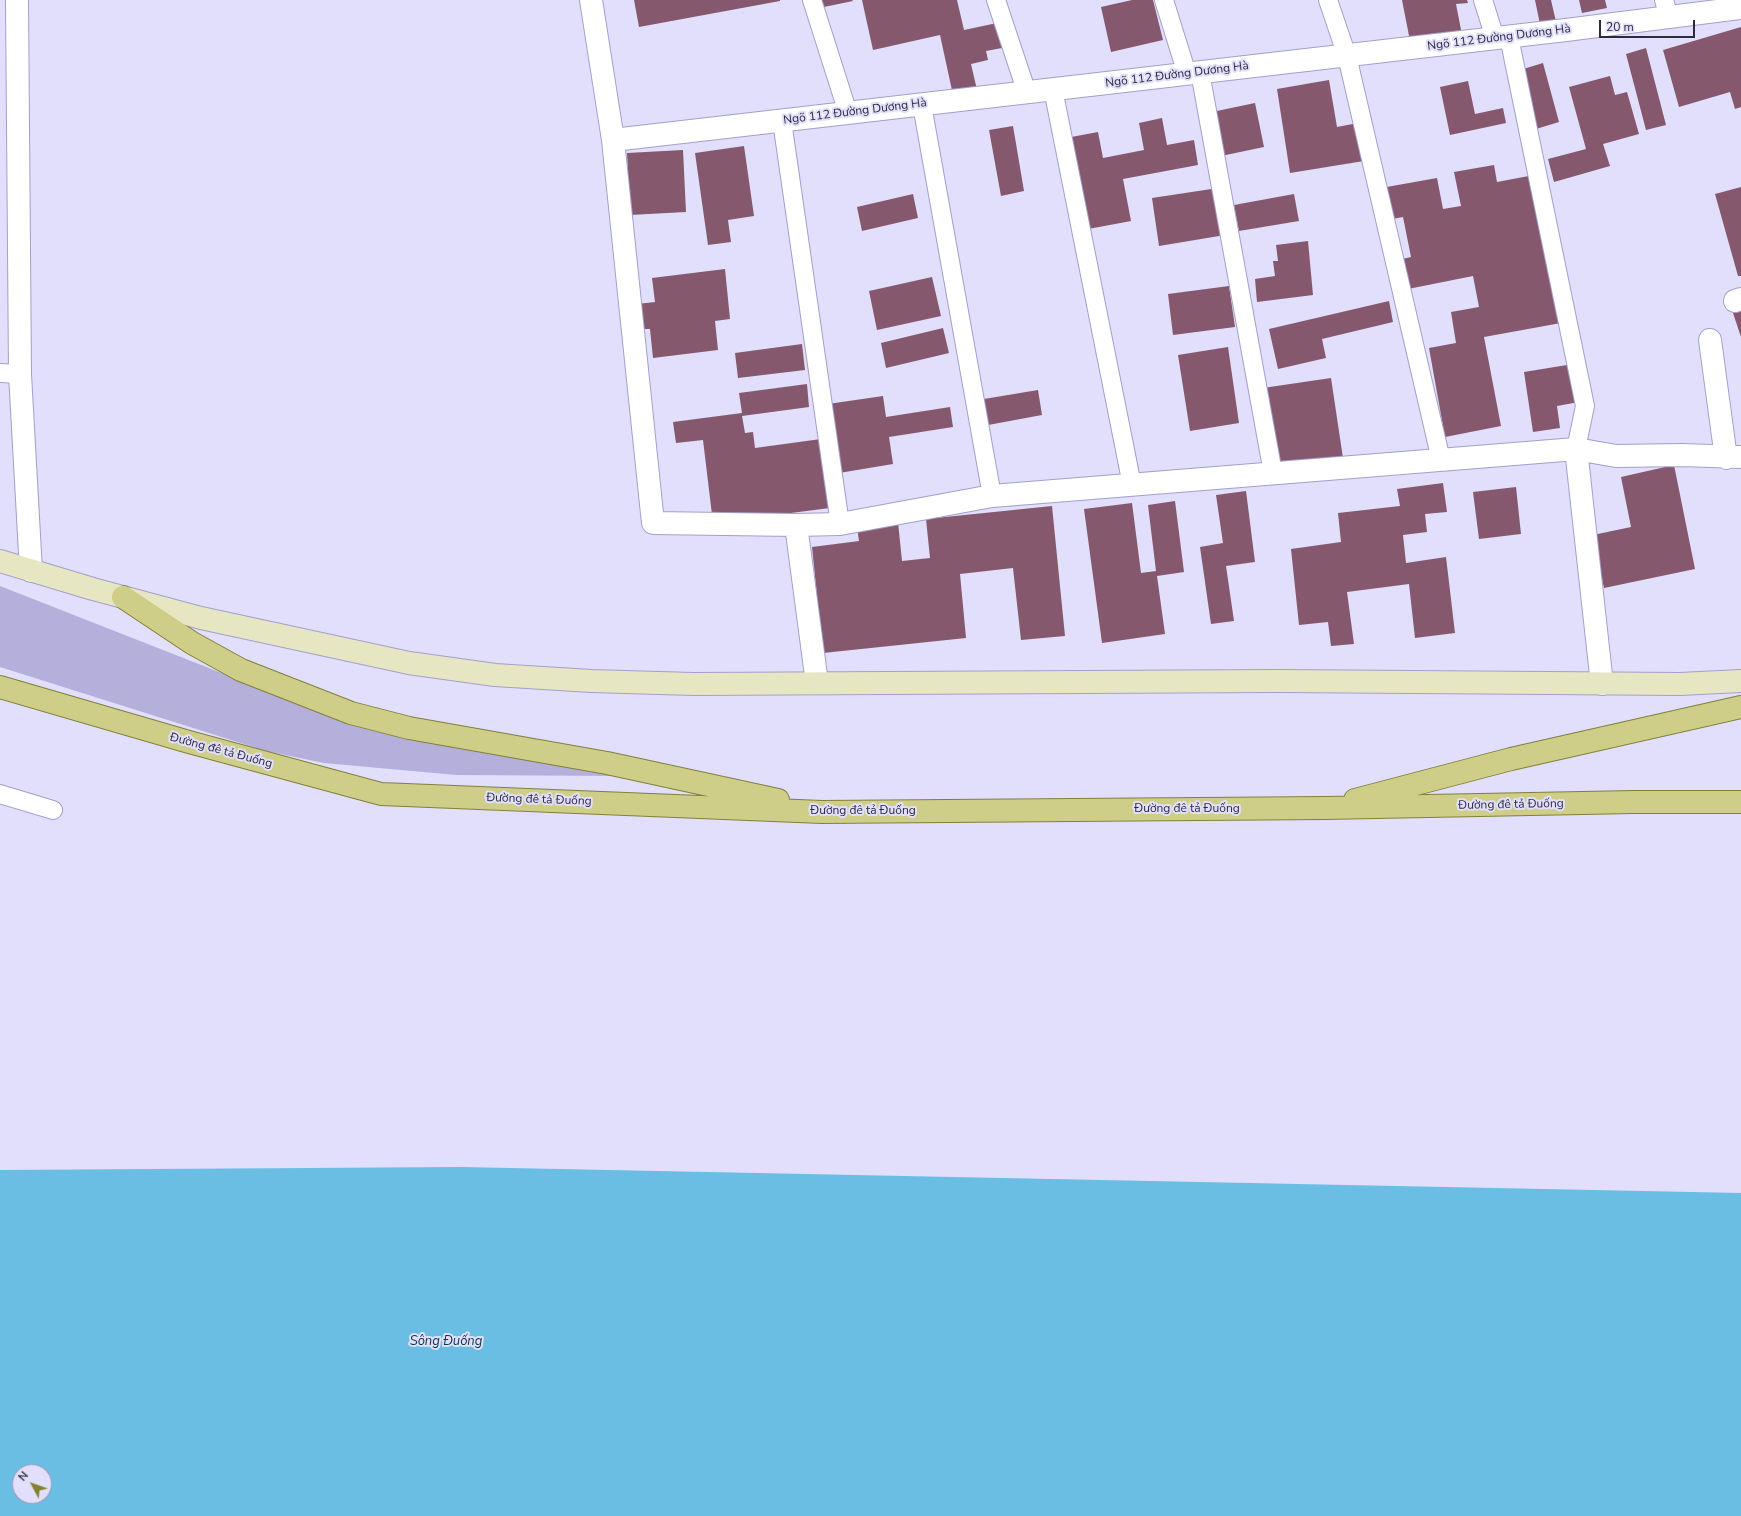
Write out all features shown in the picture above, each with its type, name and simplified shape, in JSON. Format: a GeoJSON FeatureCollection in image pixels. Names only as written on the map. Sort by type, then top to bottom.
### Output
{"type":"FeatureCollection","features":[{"type":"Feature","properties":{"kind":"main road"},"geometry":{"type":"LineString","coordinates":[[123,597],[192,643],[241,670],[351,713],[409,728],[607,763],[747,793],[822,812]]}},
{"type":"Feature","properties":{"kind":"main road","name":"Đường đê tả Đuống"},"geometry":{"type":"LineString","coordinates":[[0,687],[189,742],[381,794],[822,812],[1325,808],[1634,802],[1741,802]]}},
{"type":"Feature","properties":{"kind":"main road"},"geometry":{"type":"LineString","coordinates":[[1325,808],[1511,759],[1741,707]]}},
{"type":"Feature","properties":{"kind":"street"},"geometry":{"type":"LineString","coordinates":[[17,0],[10,373],[31,571]]}},
{"type":"Feature","properties":{"kind":"street"},"geometry":{"type":"LineString","coordinates":[[591,0],[613,140],[653,523],[796,525],[840,524],[992,496],[1576,449],[1616,456],[1682,455],[1734,458],[1710,340]]}},
{"type":"Feature","properties":{"kind":"street","name":"Ngõ 112 Đường Dương Hà"},"geometry":{"type":"LineString","coordinates":[[613,140],[1502,37],[1666,8],[1741,8]]}},
{"type":"Feature","properties":{"kind":"street"},"geometry":{"type":"LineString","coordinates":[[1576,449],[1602,684]]}},
{"type":"Feature","properties":{"kind":"street"},"geometry":{"type":"LineString","coordinates":[[796,525],[817,683]]}},
{"type":"Feature","properties":{"kind":"street"},"geometry":{"type":"LineString","coordinates":[[0,561],[201,618],[409,663],[495,675],[591,681],[693,684],[1278,681],[1680,684],[1741,681]]}},
{"type":"Feature","properties":{"kind":"lane"},"geometry":{"type":"LineString","coordinates":[[812,0],[848,113]]}},
{"type":"Feature","properties":{"kind":"lane"},"geometry":{"type":"LineString","coordinates":[[996,0],[1027,92]]}},
{"type":"Feature","properties":{"kind":"lane"},"geometry":{"type":"LineString","coordinates":[[1164,0],[1194,73],[1273,473]]}},
{"type":"Feature","properties":{"kind":"lane"},"geometry":{"type":"LineString","coordinates":[[1328,0],[1347,56],[1441,460]]}},
{"type":"Feature","properties":{"kind":"lane"},"geometry":{"type":"LineString","coordinates":[[1483,0],[1502,37],[1585,406],[1576,449]]}},
{"type":"Feature","properties":{"kind":"lane"},"geometry":{"type":"LineString","coordinates":[[1053,89],[1132,485]]}},
{"type":"Feature","properties":{"kind":"lane"},"geometry":{"type":"LineString","coordinates":[[922,104],[992,496]]}},
{"type":"Feature","properties":{"kind":"lane"},"geometry":{"type":"LineString","coordinates":[[782,121],[840,524]]}},
{"type":"Feature","properties":{"kind":"lane"},"geometry":{"type":"LineString","coordinates":[[0,794],[53,810]]}},
{"type":"Feature","properties":{"kind":"shaded area"},"geometry":{"type":"Polygon","coordinates":[[[0,586],[242,681],[621,776],[456,775],[324,763],[266,751],[0,667],[0,586]]]}},
{"type":"Feature","properties":{"kind":"water","name":"Sông Đuống"},"geometry":{"type":"Polygon","coordinates":[[[461,1167],[1741,1193],[1741,1516],[0,1516],[0,1170],[461,1167]]]}},
{"type":"Feature","properties":{"kind":"building"},"geometry":{"type":"Polygon","coordinates":[[[634,0],[780,0],[780,1],[639,27],[634,0]]]}},
{"type":"Feature","properties":{"kind":"building"},"geometry":{"type":"Polygon","coordinates":[[[818,0],[852,0],[853,1],[819,8],[818,0]]]}},
{"type":"Feature","properties":{"kind":"building"},"geometry":{"type":"Polygon","coordinates":[[[862,0],[957,0],[964,30],[997,23],[1002,48],[986,51],[988,60],[971,64],[977,90],[953,95],[940,35],[873,50],[862,0]]]}},
{"type":"Feature","properties":{"kind":"building"},"geometry":{"type":"Polygon","coordinates":[[[1132,0],[1153,0],[1163,40],[1111,52],[1101,7],[1132,0]]]}},
{"type":"Feature","properties":{"kind":"building"},"geometry":{"type":"Polygon","coordinates":[[[1402,0],[1467,0],[1468,3],[1456,4],[1462,35],[1411,46],[1402,0]]]}},
{"type":"Feature","properties":{"kind":"building"},"geometry":{"type":"Polygon","coordinates":[[[1535,0],[1551,0],[1557,26],[1541,29],[1535,0]]]}},
{"type":"Feature","properties":{"kind":"building"},"geometry":{"type":"Polygon","coordinates":[[[1579,0],[1605,0],[1607,8],[1582,13],[1579,0]]]}},
{"type":"Feature","properties":{"kind":"building"},"geometry":{"type":"Polygon","coordinates":[[[1741,27],[1741,107],[1735,109],[1730,92],[1679,107],[1663,50],[1741,27]]]}},
{"type":"Feature","properties":{"kind":"building"},"geometry":{"type":"Polygon","coordinates":[[[1646,48],[1666,125],[1646,130],[1626,54],[1646,48]]]}},
{"type":"Feature","properties":{"kind":"building"},"geometry":{"type":"Polygon","coordinates":[[[1543,63],[1559,122],[1536,129],[1520,70],[1543,63]]]}},
{"type":"Feature","properties":{"kind":"building"},"geometry":{"type":"Polygon","coordinates":[[[1610,76],[1615,95],[1627,92],[1639,134],[1603,144],[1610,166],[1554,182],[1548,159],[1586,149],[1569,87],[1610,76]]]}},
{"type":"Feature","properties":{"kind":"building"},"geometry":{"type":"Polygon","coordinates":[[[1329,80],[1337,127],[1358,123],[1364,161],[1290,173],[1277,89],[1329,80]]]}},
{"type":"Feature","properties":{"kind":"building"},"geometry":{"type":"Polygon","coordinates":[[[1468,81],[1475,114],[1503,108],[1506,123],[1450,135],[1440,87],[1468,81]]]}},
{"type":"Feature","properties":{"kind":"building"},"geometry":{"type":"Polygon","coordinates":[[[1255,103],[1264,147],[1221,156],[1212,112],[1255,103]]]}},
{"type":"Feature","properties":{"kind":"building"},"geometry":{"type":"Polygon","coordinates":[[[1162,118],[1167,145],[1194,140],[1198,165],[1123,179],[1131,221],[1083,230],[1066,138],[1098,132],[1103,158],[1144,150],[1139,123],[1162,118]]]}},
{"type":"Feature","properties":{"kind":"building"},"geometry":{"type":"Polygon","coordinates":[[[1013,126],[1024,191],[1001,196],[989,130],[1013,126]]]}},
{"type":"Feature","properties":{"kind":"building"},"geometry":{"type":"Polygon","coordinates":[[[744,146],[754,216],[728,220],[731,242],[708,245],[695,153],[744,146]]]}},
{"type":"Feature","properties":{"kind":"building"},"geometry":{"type":"Polygon","coordinates":[[[683,150],[686,212],[630,215],[627,153],[683,150]]]}},
{"type":"Feature","properties":{"kind":"building"},"geometry":{"type":"Polygon","coordinates":[[[1494,165],[1497,182],[1534,175],[1561,323],[1484,337],[1501,426],[1445,437],[1429,348],[1456,343],[1451,312],[1479,307],[1473,276],[1403,290],[1398,260],[1411,257],[1403,217],[1387,220],[1381,188],[1437,178],[1443,209],[1461,206],[1454,172],[1494,165]]]}},
{"type":"Feature","properties":{"kind":"building"},"geometry":{"type":"Polygon","coordinates":[[[1741,187],[1741,276],[1738,276],[1715,194],[1741,187]]]}},
{"type":"Feature","properties":{"kind":"building"},"geometry":{"type":"Polygon","coordinates":[[[1218,188],[1225,235],[1159,246],[1152,198],[1218,188]]]}},
{"type":"Feature","properties":{"kind":"building"},"geometry":{"type":"Polygon","coordinates":[[[913,194],[918,218],[862,231],[857,207],[913,194]]]}},
{"type":"Feature","properties":{"kind":"building"},"geometry":{"type":"Polygon","coordinates":[[[1294,194],[1299,221],[1239,231],[1234,205],[1294,194]]]}},
{"type":"Feature","properties":{"kind":"building"},"geometry":{"type":"Polygon","coordinates":[[[1308,241],[1313,295],[1257,302],[1255,279],[1275,276],[1273,261],[1278,261],[1276,245],[1308,241]]]}},
{"type":"Feature","properties":{"kind":"building"},"geometry":{"type":"Polygon","coordinates":[[[725,269],[730,319],[715,321],[718,350],[653,358],[650,329],[640,329],[637,304],[655,302],[652,278],[725,269]]]}},
{"type":"Feature","properties":{"kind":"building"},"geometry":{"type":"Polygon","coordinates":[[[932,277],[941,316],[877,330],[869,291],[932,277]]]}},
{"type":"Feature","properties":{"kind":"building"},"geometry":{"type":"Polygon","coordinates":[[[1229,286],[1235,327],[1173,335],[1168,294],[1229,286]]]}},
{"type":"Feature","properties":{"kind":"building"},"geometry":{"type":"Polygon","coordinates":[[[1389,301],[1393,322],[1322,339],[1326,358],[1278,369],[1269,329],[1389,301]]]}},
{"type":"Feature","properties":{"kind":"building"},"geometry":{"type":"Polygon","coordinates":[[[1741,311],[1741,337],[1733,313],[1741,311]]]}},
{"type":"Feature","properties":{"kind":"building"},"geometry":{"type":"Polygon","coordinates":[[[943,328],[949,353],[886,368],[881,343],[943,328]]]}},
{"type":"Feature","properties":{"kind":"building"},"geometry":{"type":"Polygon","coordinates":[[[802,344],[805,370],[738,378],[735,353],[802,344]]]}},
{"type":"Feature","properties":{"kind":"building"},"geometry":{"type":"Polygon","coordinates":[[[1228,347],[1239,423],[1190,431],[1178,355],[1228,347]]]}},
{"type":"Feature","properties":{"kind":"building"},"geometry":{"type":"Polygon","coordinates":[[[1573,364],[1579,402],[1557,406],[1560,428],[1533,432],[1524,372],[1573,364]]]}},
{"type":"Feature","properties":{"kind":"building"},"geometry":{"type":"Polygon","coordinates":[[[1331,378],[1343,458],[1275,468],[1263,388],[1331,378]]]}},
{"type":"Feature","properties":{"kind":"building"},"geometry":{"type":"Polygon","coordinates":[[[807,384],[809,407],[742,416],[745,433],[753,432],[755,448],[821,439],[830,508],[713,523],[703,440],[676,443],[673,422],[742,413],[739,393],[807,384]]]}},
{"type":"Feature","properties":{"kind":"building"},"geometry":{"type":"Polygon","coordinates":[[[1038,390],[1042,415],[988,425],[984,399],[1038,390]]]}},
{"type":"Feature","properties":{"kind":"building"},"geometry":{"type":"Polygon","coordinates":[[[883,396],[886,417],[950,407],[953,427],[889,437],[893,464],[839,473],[828,404],[883,396]]]}},
{"type":"Feature","properties":{"kind":"building"},"geometry":{"type":"Polygon","coordinates":[[[1674,465],[1695,569],[1604,588],[1593,535],[1631,527],[1621,477],[1674,465]]]}},
{"type":"Feature","properties":{"kind":"building"},"geometry":{"type":"Polygon","coordinates":[[[1443,483],[1447,512],[1425,514],[1427,532],[1403,535],[1406,563],[1446,557],[1455,633],[1415,638],[1409,584],[1347,592],[1354,644],[1331,646],[1328,622],[1299,625],[1291,549],[1341,542],[1338,513],[1400,506],[1397,489],[1443,483]]]}},
{"type":"Feature","properties":{"kind":"building"},"geometry":{"type":"Polygon","coordinates":[[[1516,487],[1521,534],[1479,539],[1473,492],[1516,487]]]}},
{"type":"Feature","properties":{"kind":"building"},"geometry":{"type":"Polygon","coordinates":[[[1246,491],[1255,562],[1226,566],[1234,621],[1211,624],[1200,547],[1223,543],[1216,495],[1246,491]]]}},
{"type":"Feature","properties":{"kind":"building"},"geometry":{"type":"Polygon","coordinates":[[[1175,501],[1184,572],[1157,576],[1165,634],[1102,643],[1084,509],[1132,503],[1141,573],[1156,571],[1148,505],[1175,501]]]}},
{"type":"Feature","properties":{"kind":"building"},"geometry":{"type":"Polygon","coordinates":[[[1052,506],[1065,636],[1021,640],[1013,568],[960,574],[966,638],[823,653],[812,547],[859,541],[857,527],[898,522],[902,561],[930,558],[926,519],[1052,506]]]}}]}
